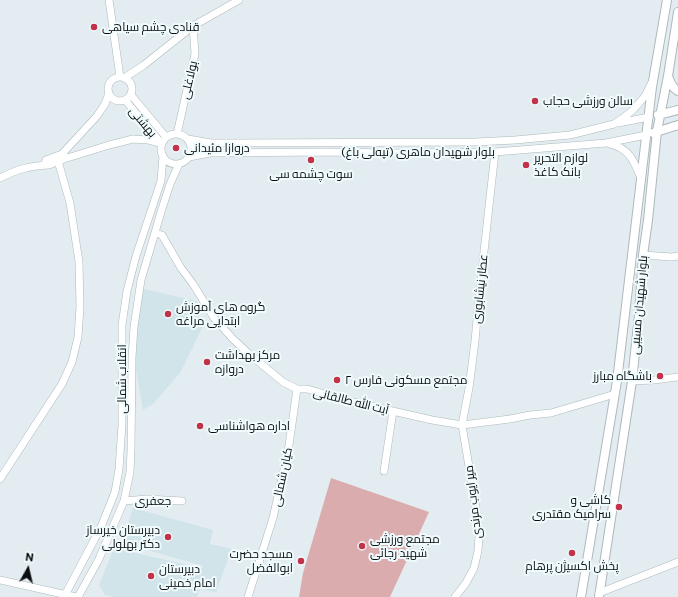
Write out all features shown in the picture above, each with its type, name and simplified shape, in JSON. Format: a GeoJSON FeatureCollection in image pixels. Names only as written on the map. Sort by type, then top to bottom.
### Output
{"type":"FeatureCollection","features":[{"type":"Feature","properties":{"kind":"main road","name":"بلوار شهیدان مسیبی"},"geometry":{"type":"LineString","coordinates":[[581,597],[615,394],[646,135],[666,0]]}},
{"type":"Feature","properties":{"kind":"main road","name":"بلوار شهیدان مسیبی"},"geometry":{"type":"LineString","coordinates":[[599,595],[632,381],[639,315],[643,255],[657,132],[670,65],[678,12]]}},
{"type":"Feature","properties":{"kind":"main road"},"geometry":{"type":"LineString","coordinates":[[656,63],[663,69],[670,65]]}},
{"type":"Feature","properties":{"kind":"main road"},"geometry":{"type":"LineString","coordinates":[[668,76],[675,89],[678,90]]}},
{"type":"Feature","properties":{"kind":"main road"},"geometry":{"type":"LineString","coordinates":[[649,117],[678,110]]}},
{"type":"Feature","properties":{"kind":"main road"},"geometry":{"type":"LineString","coordinates":[[646,135],[678,126]]}},
{"type":"Feature","properties":{"kind":"main road"},"geometry":{"type":"LineString","coordinates":[[642,168],[647,166],[653,170]]}},
{"type":"Feature","properties":{"kind":"street"},"geometry":{"type":"LineString","coordinates":[[109,0],[122,77],[130,82],[132,92],[128,97],[118,100],[114,99],[110,93],[110,82],[122,77],[144,65],[193,26],[239,0]]}},
{"type":"Feature","properties":{"kind":"street","name":"بولاغلی"},"geometry":{"type":"LineString","coordinates":[[177,134],[195,54],[193,26]]}},
{"type":"Feature","properties":{"kind":"street","name":"بلوار شهیدان ماهری (تپه‌لی باغ)"},"geometry":{"type":"LineString","coordinates":[[614,124],[633,110],[645,96],[654,78]]}},
{"type":"Feature","properties":{"kind":"street"},"geometry":{"type":"LineString","coordinates":[[61,158],[97,116],[110,93]]}},
{"type":"Feature","properties":{"kind":"street","name":"بهشتی"},"geometry":{"type":"LineString","coordinates":[[128,97],[166,138]]}},
{"type":"Feature","properties":{"kind":"street","name":"بهشتی"},"geometry":{"type":"LineString","coordinates":[[128,97],[162,144]]}},
{"type":"Feature","properties":{"kind":"street","name":"بلوار شهیدان ماهری (تپه‌لی باغ)"},"geometry":{"type":"LineString","coordinates":[[188,139],[211,143],[460,142],[515,140],[570,135],[649,117]]}},
{"type":"Feature","properties":{"kind":"street"},"geometry":{"type":"LineString","coordinates":[[173,134],[177,134],[181,134],[188,139],[192,148],[189,157],[186,160],[179,164],[174,164],[170,163],[163,156],[161,150],[162,144],[166,138],[173,134]]}},
{"type":"Feature","properties":{"kind":"street"},"geometry":{"type":"LineString","coordinates":[[570,135],[574,141],[570,146]]}},
{"type":"Feature","properties":{"kind":"street","name":"بلوار شهیدان ماهری (تپه‌لی باغ)"},"geometry":{"type":"LineString","coordinates":[[189,157],[210,153],[495,152],[606,143],[646,135]]}},
{"type":"Feature","properties":{"kind":"street"},"geometry":{"type":"LineString","coordinates":[[0,178],[18,169],[133,139],[148,140],[162,144]]}},
{"type":"Feature","properties":{"kind":"street"},"geometry":{"type":"LineString","coordinates":[[606,143],[618,146],[626,152],[633,160],[641,178]]}},
{"type":"Feature","properties":{"kind":"street","name":"عطار نیشابوری"},"geometry":{"type":"LineString","coordinates":[[462,425],[469,388],[475,341],[495,152]]}},
{"type":"Feature","properties":{"kind":"street","name":"انقلاب شمالی"},"geometry":{"type":"LineString","coordinates":[[65,596],[101,527],[114,492],[120,469],[122,425],[122,325],[136,256],[161,181],[163,156]]}},
{"type":"Feature","properties":{"kind":"street"},"geometry":{"type":"LineString","coordinates":[[0,479],[62,384],[72,362],[78,337],[80,307],[79,262],[61,158]]}},
{"type":"Feature","properties":{"kind":"street","name":"انقلاب شمالی"},"geometry":{"type":"LineString","coordinates":[[77,597],[99,559],[124,501],[130,472],[132,357],[134,327],[141,280],[170,184],[179,164]]}},
{"type":"Feature","properties":{"kind":"street","name":"آیت الله طالقانی"},"geometry":{"type":"LineString","coordinates":[[155,233],[162,235],[181,268],[193,284],[214,318],[233,339],[283,382],[297,389],[308,390],[432,420],[462,425],[551,413],[615,394]]}},
{"type":"Feature","properties":{"kind":"street"},"geometry":{"type":"LineString","coordinates":[[643,255],[678,256]]}},
{"type":"Feature","properties":{"kind":"street"},"geometry":{"type":"LineString","coordinates":[[632,381],[678,377]]}},
{"type":"Feature","properties":{"kind":"street","name":"کیان شمالی"},"geometry":{"type":"LineString","coordinates":[[248,597],[273,518],[288,452],[297,389]]}},
{"type":"Feature","properties":{"kind":"street"},"geometry":{"type":"LineString","coordinates":[[384,470],[393,411]]}},
{"type":"Feature","properties":{"kind":"street","name":"میر ایوب مرندی"},"geometry":{"type":"LineString","coordinates":[[455,597],[466,583],[474,568],[478,551],[479,536],[462,425]]}},
{"type":"Feature","properties":{"kind":"street","name":"جعفری"},"geometry":{"type":"LineString","coordinates":[[124,501],[147,499],[182,501]]}},
{"type":"Feature","properties":{"kind":"street"},"geometry":{"type":"LineString","coordinates":[[88,553],[92,560],[99,559]]}},
{"type":"Feature","properties":{"kind":"street"},"geometry":{"type":"LineString","coordinates":[[599,595],[678,562]]}},
{"type":"Feature","properties":{"kind":"street"},"geometry":{"type":"LineString","coordinates":[[0,580],[65,596],[77,597]]}},
{"type":"Feature","properties":{"kind":"shaded area"},"geometry":{"type":"Polygon","coordinates":[[[140,288],[196,301],[203,308],[198,319],[204,324],[180,373],[153,404],[143,410],[134,358],[140,288]]]}},
{"type":"Feature","properties":{"kind":"shaded area","name":"مجتمع ورزشی شهید رجائی"},"geometry":{"type":"Polygon","coordinates":[[[331,478],[429,512],[390,597],[299,597],[303,573],[331,478]]]}},
{"type":"Feature","properties":{"kind":"shaded area"},"geometry":{"type":"Polygon","coordinates":[[[133,508],[213,530],[210,544],[232,549],[216,592],[200,589],[197,597],[113,597],[105,595],[99,585],[114,548],[201,568],[204,566],[122,543],[133,508]]]}},
{"type":"Feature","properties":{"kind":"place","name":"قنادی چشم سیاهی"},"geometry":{"type":"Point","coordinates":[94,27]}},
{"type":"Feature","properties":{"kind":"place","name":"سالن ورزشی حجاب"},"geometry":{"type":"Point","coordinates":[535,101]}},
{"type":"Feature","properties":{"kind":"place","name":"دروازا مئیدانی"},"geometry":{"type":"Point","coordinates":[176,148]}},
{"type":"Feature","properties":{"kind":"place","name":"سوت چشمه سی"},"geometry":{"type":"Point","coordinates":[311,160]}},
{"type":"Feature","properties":{"kind":"place","name":"لوازم التحریر بانک کاغذ"},"geometry":{"type":"Point","coordinates":[526,165]}},
{"type":"Feature","properties":{"kind":"place","name":"گروه های آموزش ابتدایی مراغه"},"geometry":{"type":"Point","coordinates":[168,314]}},
{"type":"Feature","properties":{"kind":"place","name":"مرکز بهداشت دروازه"},"geometry":{"type":"Point","coordinates":[207,362]}},
{"type":"Feature","properties":{"kind":"place","name":"باشگاه مبارز"},"geometry":{"type":"Point","coordinates":[660,376]}},
{"type":"Feature","properties":{"kind":"place","name":"مجتمع مسکونی فارس ۲"},"geometry":{"type":"Point","coordinates":[337,380]}},
{"type":"Feature","properties":{"kind":"place","name":"اداره هواشناسی"},"geometry":{"type":"Point","coordinates":[200,426]}},
{"type":"Feature","properties":{"kind":"place","name":"کاشی و سرامیک مقتدری"},"geometry":{"type":"Point","coordinates":[619,507]}},
{"type":"Feature","properties":{"kind":"place","name":"دبیرستان خیرساز دکتر بهلولی"},"geometry":{"type":"Point","coordinates":[168,537]}},
{"type":"Feature","properties":{"kind":"place","name":"مجتمع ورزشی شهید رجائی"},"geometry":{"type":"Point","coordinates":[362,546]}},
{"type":"Feature","properties":{"kind":"place","name":"پخش اکسیژن پرهام"},"geometry":{"type":"Point","coordinates":[572,553]}},
{"type":"Feature","properties":{"kind":"place","name":"مسجد حضرت ابوالفضل"},"geometry":{"type":"Point","coordinates":[301,561]}},
{"type":"Feature","properties":{"kind":"place","name":"دبیرستان امام خمینی"},"geometry":{"type":"Point","coordinates":[151,576]}}]}
